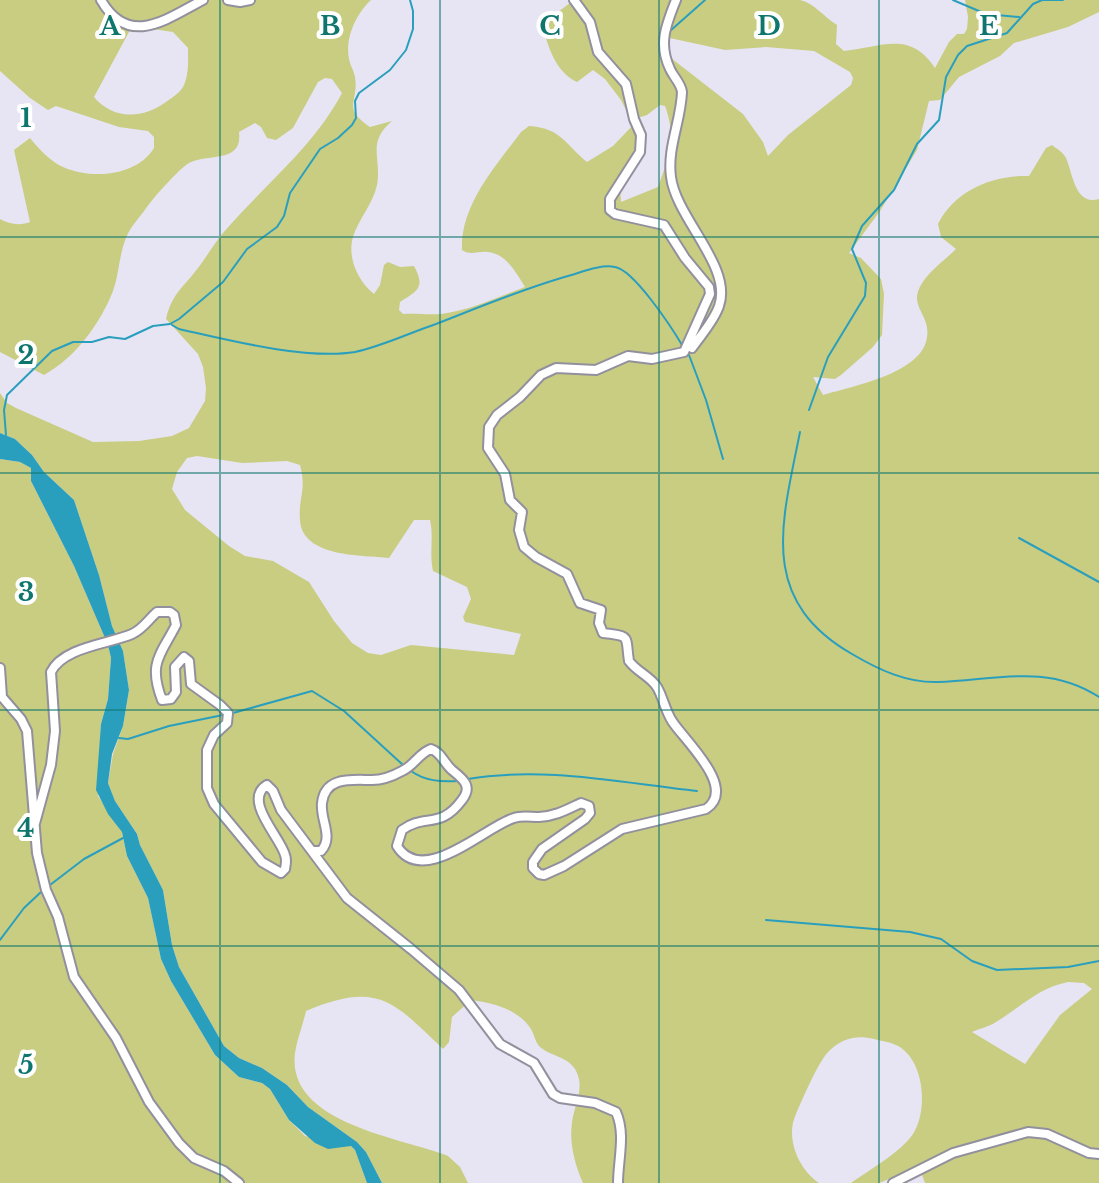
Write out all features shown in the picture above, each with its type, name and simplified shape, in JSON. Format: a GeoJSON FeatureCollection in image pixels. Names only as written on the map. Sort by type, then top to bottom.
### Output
{"type":"FeatureCollection","features":[{"type":"Feature","properties":{"kind":"street"},"geometry":{"type":"LineString","coordinates":[[101,0],[107,11],[120,21],[140,26],[153,26],[170,20],[203,0]]}},
{"type":"Feature","properties":{"kind":"street"},"geometry":{"type":"LineString","coordinates":[[228,0],[250,0]]}},
{"type":"Feature","properties":{"kind":"street"},"geometry":{"type":"LineString","coordinates":[[574,0],[590,22],[598,52],[626,84],[641,135],[640,152],[610,199],[610,210],[615,214],[664,225],[710,290],[684,352]]}},
{"type":"Feature","properties":{"kind":"street"},"geometry":{"type":"LineString","coordinates":[[314,851],[321,851],[326,846],[328,838],[322,800],[333,784],[351,778],[382,779],[399,773],[431,749],[467,783],[466,796],[445,818],[416,823],[402,830],[397,846],[403,855],[412,859],[426,860],[455,851],[514,818],[559,814],[581,803],[589,806],[590,813],[585,819],[537,854],[533,868],[544,875],[564,866],[622,829],[706,809],[715,802],[718,792],[702,758],[673,723],[656,685],[629,661],[629,643],[625,637],[603,633],[599,623],[601,610],[580,603],[567,574],[524,547],[519,530],[522,512],[510,500],[505,474],[493,457],[487,440],[489,427],[497,415],[541,375],[562,367],[596,370],[628,356],[652,359],[684,352],[699,338],[719,307],[722,289],[715,268],[684,213],[671,179],[672,146],[682,92],[668,63],[663,42],[676,0]]}},
{"type":"Feature","properties":{"kind":"street"},"geometry":{"type":"LineString","coordinates":[[34,827],[51,765],[55,731],[51,672],[54,665],[65,657],[141,629],[157,612],[166,610],[174,615],[176,625],[157,656],[162,700],[171,699],[176,692],[175,667],[184,657],[189,661],[191,684],[228,713],[227,723],[214,735],[207,750],[205,779],[214,804],[262,862],[281,873],[285,869],[285,853],[270,830],[258,802],[258,793],[267,785],[281,810],[347,898],[459,990],[500,1044],[534,1063],[553,1094],[560,1098],[595,1103],[616,1112],[622,1132],[618,1150],[618,1183]]}},
{"type":"Feature","properties":{"kind":"street"},"geometry":{"type":"LineString","coordinates":[[0,668],[2,697],[27,731],[37,853],[46,890],[58,917],[69,964],[81,990],[116,1038],[149,1102],[185,1150],[194,1158],[224,1171],[239,1183]]}},
{"type":"Feature","properties":{"kind":"street"},"geometry":{"type":"LineString","coordinates":[[893,1183],[953,1153],[1028,1132],[1047,1134],[1089,1153],[1099,1154]]}},
{"type":"Feature","properties":{"kind":"green space"},"geometry":{"type":"Polygon","coordinates":[[[0,0],[371,0],[356,19],[350,35],[348,51],[356,86],[353,105],[356,115],[370,127],[392,121],[379,136],[377,185],[353,237],[353,261],[363,283],[374,294],[380,285],[384,265],[388,262],[400,267],[414,266],[418,273],[418,288],[400,302],[399,310],[403,314],[441,314],[525,287],[501,256],[462,250],[467,217],[481,187],[521,132],[529,126],[556,134],[587,162],[613,146],[635,123],[643,142],[620,187],[621,202],[658,187],[671,138],[665,106],[660,105],[647,115],[631,120],[605,79],[593,70],[577,82],[563,72],[554,58],[542,24],[574,0],[800,0],[837,25],[836,44],[844,51],[905,45],[916,49],[935,68],[949,42],[967,29],[965,0],[1099,0],[1099,12],[1068,27],[1014,43],[1000,56],[959,77],[940,100],[929,101],[917,150],[880,211],[849,253],[861,258],[881,279],[884,294],[882,335],[873,347],[835,379],[813,377],[823,395],[885,376],[913,360],[923,349],[927,331],[917,296],[919,289],[927,276],[956,249],[941,237],[938,224],[954,202],[976,187],[1002,178],[1029,176],[1046,148],[1052,145],[1066,158],[1080,193],[1091,200],[1099,199],[1099,1183],[925,1183],[922,1175],[914,1169],[879,1183],[851,1183],[908,1141],[918,1124],[922,1100],[919,1074],[907,1053],[898,1046],[862,1037],[841,1042],[826,1054],[793,1123],[796,1152],[805,1170],[819,1183],[583,1183],[571,1138],[579,1089],[578,1076],[567,1061],[539,1046],[531,1029],[519,1016],[496,1005],[471,1000],[452,1017],[449,1042],[443,1049],[411,1019],[383,1001],[368,997],[331,1002],[306,1011],[296,1048],[297,1077],[309,1097],[351,1124],[448,1156],[460,1167],[468,1183],[382,1183],[366,1152],[357,1142],[308,1107],[287,1085],[224,1046],[179,967],[163,890],[137,834],[115,801],[108,783],[129,690],[123,651],[112,626],[74,500],[15,439],[0,433],[0,393],[7,403],[16,408],[93,442],[139,441],[172,436],[189,428],[205,401],[203,367],[198,354],[166,319],[171,303],[223,233],[317,131],[342,93],[332,79],[325,78],[318,82],[293,128],[276,140],[267,138],[255,123],[239,132],[236,149],[223,156],[189,163],[167,183],[128,234],[113,291],[94,328],[76,350],[44,375],[0,352],[0,219],[15,224],[30,222],[14,150],[30,138],[58,165],[87,173],[113,173],[137,165],[154,148],[154,137],[148,131],[119,127],[56,106],[48,110],[0,71],[0,0]],[[130,30],[94,97],[110,110],[138,114],[157,108],[181,90],[187,76],[188,48],[173,32],[130,30]],[[665,37],[661,42],[671,58],[743,114],[763,142],[768,156],[788,135],[851,85],[853,78],[850,72],[814,51],[766,47],[725,50],[665,37]],[[197,456],[187,458],[177,472],[172,489],[185,510],[245,556],[273,561],[309,582],[352,643],[368,653],[381,655],[411,645],[514,655],[521,634],[465,622],[463,617],[471,599],[467,587],[433,571],[430,520],[414,520],[389,558],[336,552],[311,542],[303,532],[300,520],[303,481],[300,465],[287,461],[242,463],[197,456]],[[1084,983],[1057,985],[1039,993],[993,1024],[972,1032],[1025,1064],[1060,1015],[1092,989],[1084,983]]]}},
{"type":"Feature","properties":{"kind":"green space"},"geometry":{"type":"Polygon","coordinates":[[[0,459],[20,462],[31,468],[31,481],[74,566],[108,645],[111,658],[108,699],[101,724],[98,796],[122,832],[127,856],[148,898],[161,959],[171,981],[215,1055],[239,1077],[262,1083],[270,1089],[289,1120],[305,1136],[351,1146],[367,1183],[0,1183],[0,704],[9,705],[0,666],[0,459]]]}},
{"type":"Feature","properties":{"kind":"water"},"geometry":{"type":"Polygon","coordinates":[[[0,433],[15,439],[74,500],[112,626],[123,651],[129,690],[123,726],[112,754],[108,783],[115,801],[137,834],[163,890],[179,967],[224,1046],[287,1085],[308,1107],[357,1142],[366,1152],[382,1183],[367,1183],[351,1146],[328,1149],[315,1143],[289,1120],[270,1089],[262,1083],[239,1077],[215,1055],[171,981],[161,959],[148,898],[127,856],[122,832],[108,814],[96,790],[101,724],[108,699],[111,658],[108,645],[74,566],[31,481],[31,468],[20,462],[0,459],[0,433]]]}},
{"type":"Feature","properties":{"kind":"waterway"},"geometry":{"type":"LineString","coordinates":[[6,435],[4,410],[7,395],[52,351],[73,342],[92,342],[109,337],[125,339],[153,326],[170,324],[223,282],[247,249],[277,227],[284,216],[290,193],[320,149],[352,125],[356,118],[355,101],[359,93],[390,70],[406,50],[413,29],[410,0]]}},
{"type":"Feature","properties":{"kind":"waterway"},"geometry":{"type":"LineString","coordinates":[[670,31],[705,0]]}},
{"type":"Feature","properties":{"kind":"waterway"},"geometry":{"type":"LineString","coordinates":[[953,0],[986,14],[1019,17]]}},
{"type":"Feature","properties":{"kind":"waterway"},"geometry":{"type":"LineString","coordinates":[[809,410],[828,357],[865,296],[866,283],[852,249],[862,226],[894,190],[917,144],[939,120],[946,77],[958,55],[967,46],[1007,33],[1033,4],[1042,0],[1063,0]]}},
{"type":"Feature","properties":{"kind":"waterway"},"geometry":{"type":"LineString","coordinates":[[172,325],[267,348],[335,354],[355,352],[534,287],[610,266],[632,278],[682,345]]}},
{"type":"Feature","properties":{"kind":"waterway"},"geometry":{"type":"LineString","coordinates":[[689,355],[723,459]]}},
{"type":"Feature","properties":{"kind":"waterway"},"geometry":{"type":"LineString","coordinates":[[800,432],[787,497],[783,528],[784,556],[789,584],[801,609],[822,632],[862,660],[904,678],[938,682],[1040,677],[1060,680],[1099,697]]}},
{"type":"Feature","properties":{"kind":"waterway"},"geometry":{"type":"LineString","coordinates":[[1019,538],[1099,582]]}},
{"type":"Feature","properties":{"kind":"waterway"},"geometry":{"type":"LineString","coordinates":[[233,713],[312,691],[344,711],[403,765]]}},
{"type":"Feature","properties":{"kind":"waterway"},"geometry":{"type":"LineString","coordinates":[[119,738],[128,739],[169,726],[223,715]]}},
{"type":"Feature","properties":{"kind":"waterway"},"geometry":{"type":"LineString","coordinates":[[411,771],[433,780],[458,781]]}},
{"type":"Feature","properties":{"kind":"waterway"},"geometry":{"type":"LineString","coordinates":[[468,779],[496,775],[553,775],[697,791]]}},
{"type":"Feature","properties":{"kind":"waterway"},"geometry":{"type":"LineString","coordinates":[[50,885],[84,859],[123,838]]}},
{"type":"Feature","properties":{"kind":"waterway"},"geometry":{"type":"LineString","coordinates":[[0,940],[24,908],[41,892]]}},
{"type":"Feature","properties":{"kind":"waterway"},"geometry":{"type":"LineString","coordinates":[[766,920],[910,932],[941,939],[972,961],[997,970],[1068,967],[1099,961]]}}]}
